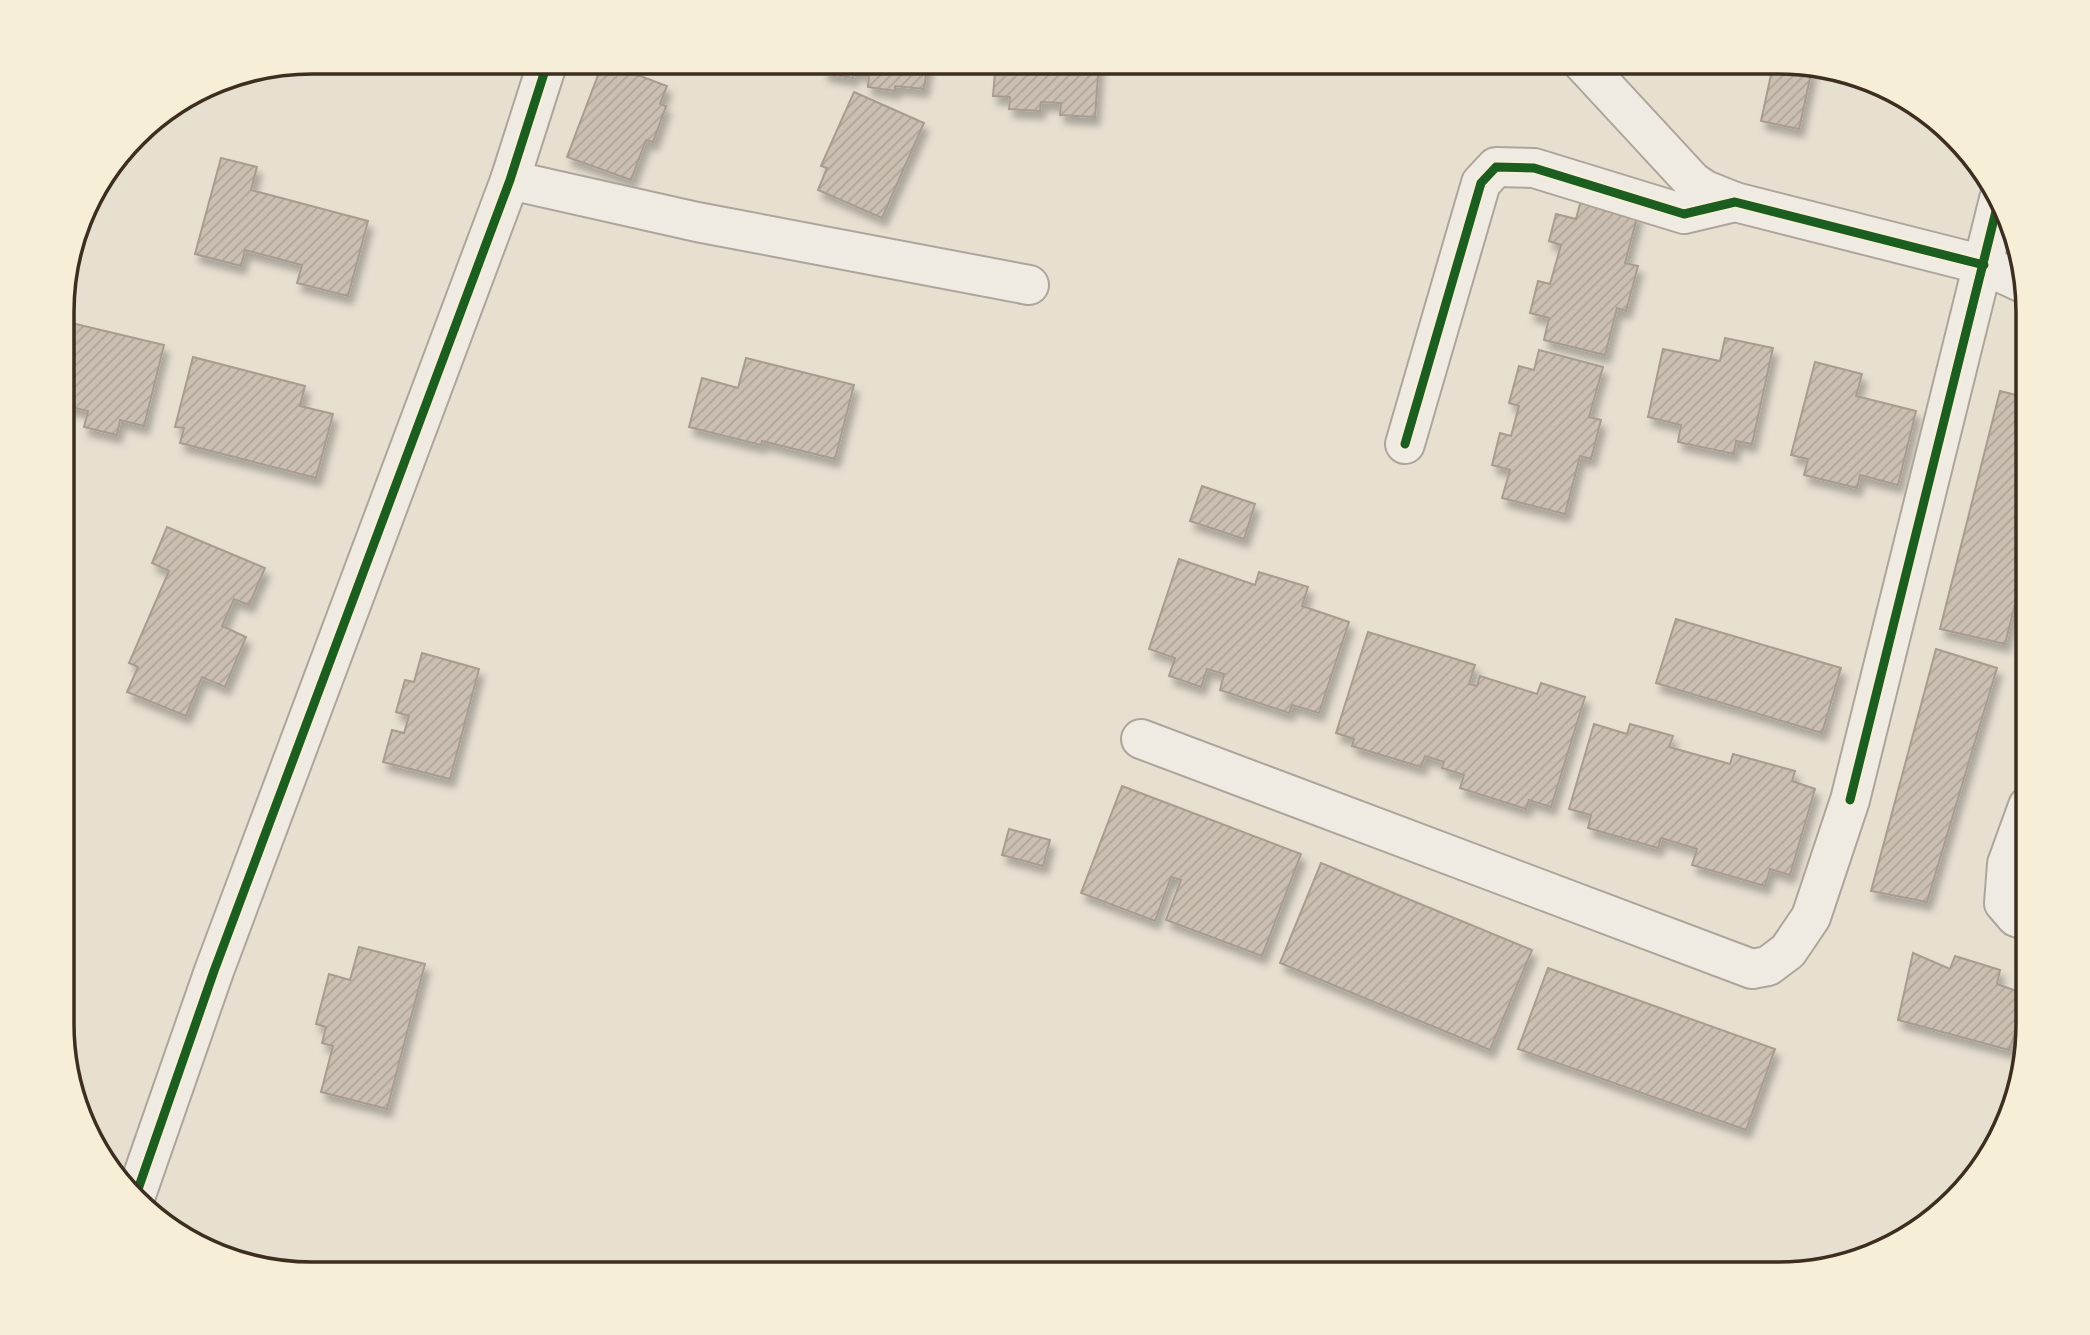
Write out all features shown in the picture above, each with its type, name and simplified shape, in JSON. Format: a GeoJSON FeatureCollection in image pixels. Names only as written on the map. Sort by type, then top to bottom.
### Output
{"type":"FeatureCollection","features":[{"type":"Feature","properties":{"kind":"street"},"geometry":{"type":"LineString","coordinates":[[139,1187],[247,883],[510,180],[544,74]]}},
{"type":"Feature","properties":{"kind":"street"},"geometry":{"type":"LineString","coordinates":[[1593,74],[1692,181],[1705,190],[1735,202],[1984,265],[2014,279]]}},
{"type":"Feature","properties":{"kind":"street"},"geometry":{"type":"LineString","coordinates":[[1405,444],[1481,183],[1496,167],[1535,169],[1684,214],[1735,202]]}},
{"type":"Feature","properties":{"kind":"street"},"geometry":{"type":"LineString","coordinates":[[510,180],[697,222],[1029,285]]}},
{"type":"Feature","properties":{"kind":"street"},"geometry":{"type":"LineString","coordinates":[[1141,739],[1752,969],[1769,966],[1788,951],[1811,917],[1850,800],[1995,215]]}},
{"type":"Feature","properties":{"kind":"street"},"geometry":{"type":"LineString","coordinates":[[2016,839],[2007,864],[2004,903],[2016,917]]}},
{"type":"Feature","properties":{"kind":"building"},"geometry":{"type":"Polygon","coordinates":[[[598,74],[635,74],[667,86],[660,104],[666,106],[653,142],[646,140],[631,180],[567,157],[598,74]]]}},
{"type":"Feature","properties":{"kind":"building"},"geometry":{"type":"Polygon","coordinates":[[[830,74],[854,74],[853,78],[830,74]]]}},
{"type":"Feature","properties":{"kind":"building"},"geometry":{"type":"Polygon","coordinates":[[[869,74],[926,74],[924,89],[895,86],[895,91],[868,87],[869,74]]]}},
{"type":"Feature","properties":{"kind":"building"},"geometry":{"type":"Polygon","coordinates":[[[995,74],[1098,74],[1095,117],[1060,115],[1061,103],[1041,102],[1040,111],[1009,109],[1010,97],[993,96],[995,74]]]}},
{"type":"Feature","properties":{"kind":"building"},"geometry":{"type":"Polygon","coordinates":[[[1771,74],[1810,76],[1799,129],[1761,121],[1771,74]]]}},
{"type":"Feature","properties":{"kind":"building"},"geometry":{"type":"Polygon","coordinates":[[[854,92],[924,123],[882,218],[818,190],[827,168],[821,166],[854,92]]]}},
{"type":"Feature","properties":{"kind":"building"},"geometry":{"type":"Polygon","coordinates":[[[221,158],[257,167],[251,190],[368,221],[348,296],[297,283],[302,265],[245,250],[241,266],[195,254],[221,158]]]}},
{"type":"Feature","properties":{"kind":"building"},"geometry":{"type":"Polygon","coordinates":[[[1581,200],[1638,214],[1625,263],[1638,266],[1626,311],[1617,308],[1605,355],[1544,340],[1549,318],[1530,313],[1538,281],[1550,284],[1561,245],[1549,241],[1556,214],[1576,219],[1581,200]]]}},
{"type":"Feature","properties":{"kind":"building"},"geometry":{"type":"Polygon","coordinates":[[[74,324],[164,345],[144,426],[120,420],[117,435],[84,427],[88,411],[74,408],[74,324]]]}},
{"type":"Feature","properties":{"kind":"building"},"geometry":{"type":"Polygon","coordinates":[[[1725,338],[1773,348],[1752,444],[1736,441],[1734,454],[1678,442],[1681,425],[1648,417],[1663,349],[1720,361],[1725,338]]]}},
{"type":"Feature","properties":{"kind":"building"},"geometry":{"type":"Polygon","coordinates":[[[1539,350],[1603,367],[1589,417],[1601,420],[1591,459],[1580,456],[1565,514],[1502,498],[1510,470],[1492,465],[1500,433],[1511,436],[1519,406],[1509,403],[1519,366],[1534,370],[1539,350]]]}},
{"type":"Feature","properties":{"kind":"building"},"geometry":{"type":"Polygon","coordinates":[[[193,357],[305,386],[300,406],[333,414],[316,478],[180,443],[184,428],[175,427],[193,357]]]}},
{"type":"Feature","properties":{"kind":"building"},"geometry":{"type":"Polygon","coordinates":[[[746,358],[854,385],[835,459],[762,441],[761,445],[689,427],[702,378],[738,388],[746,358]]]}},
{"type":"Feature","properties":{"kind":"building"},"geometry":{"type":"Polygon","coordinates":[[[1815,362],[1862,374],[1856,396],[1916,411],[1898,485],[1860,475],[1857,488],[1804,475],[1808,459],[1791,455],[1815,362]]]}},
{"type":"Feature","properties":{"kind":"building"},"geometry":{"type":"Polygon","coordinates":[[[2000,391],[2016,395],[2016,600],[2005,644],[1940,629],[2000,391]]]}},
{"type":"Feature","properties":{"kind":"building"},"geometry":{"type":"Polygon","coordinates":[[[1202,486],[1255,504],[1244,539],[1190,521],[1202,486]]]}},
{"type":"Feature","properties":{"kind":"building"},"geometry":{"type":"Polygon","coordinates":[[[167,527],[265,568],[249,605],[234,599],[222,626],[246,637],[225,687],[202,677],[186,716],[127,692],[138,667],[129,663],[169,571],[152,563],[167,527]]]}},
{"type":"Feature","properties":{"kind":"building"},"geometry":{"type":"Polygon","coordinates":[[[1179,559],[1255,585],[1259,572],[1308,587],[1302,606],[1349,622],[1319,713],[1292,705],[1289,713],[1220,690],[1224,674],[1207,669],[1201,687],[1169,676],[1175,658],[1149,649],[1179,559]]]}},
{"type":"Feature","properties":{"kind":"building"},"geometry":{"type":"Polygon","coordinates":[[[1676,619],[1841,668],[1822,733],[1656,683],[1676,619]]]}},
{"type":"Feature","properties":{"kind":"building"},"geometry":{"type":"Polygon","coordinates":[[[1368,632],[1475,665],[1469,684],[1477,686],[1480,676],[1537,694],[1541,683],[1585,697],[1551,807],[1529,800],[1526,809],[1460,788],[1464,775],[1442,768],[1444,762],[1425,756],[1421,767],[1352,746],[1354,739],[1336,733],[1368,632]]]}},
{"type":"Feature","properties":{"kind":"building"},"geometry":{"type":"Polygon","coordinates":[[[1936,649],[1997,668],[1927,902],[1871,891],[1936,649]]]}},
{"type":"Feature","properties":{"kind":"building"},"geometry":{"type":"Polygon","coordinates":[[[422,653],[479,669],[450,779],[383,762],[392,730],[404,733],[409,716],[396,712],[405,680],[414,682],[422,653]]]}},
{"type":"Feature","properties":{"kind":"building"},"geometry":{"type":"Polygon","coordinates":[[[1594,724],[1627,734],[1630,724],[1673,736],[1669,747],[1730,764],[1733,754],[1795,771],[1792,781],[1815,789],[1790,875],[1770,869],[1765,886],[1692,865],[1697,849],[1661,838],[1658,848],[1588,828],[1591,815],[1569,809],[1594,724]]]}},
{"type":"Feature","properties":{"kind":"building"},"geometry":{"type":"Polygon","coordinates":[[[1122,786],[1301,854],[1262,956],[1166,920],[1181,880],[1171,877],[1155,921],[1081,893],[1122,786]]]}},
{"type":"Feature","properties":{"kind":"building"},"geometry":{"type":"Polygon","coordinates":[[[1009,829],[1050,840],[1043,866],[1002,855],[1009,829]]]}},
{"type":"Feature","properties":{"kind":"building"},"geometry":{"type":"Polygon","coordinates":[[[1321,863],[1532,950],[1490,1050],[1280,963],[1321,863]]]}},
{"type":"Feature","properties":{"kind":"building"},"geometry":{"type":"Polygon","coordinates":[[[359,947],[425,964],[387,1109],[321,1092],[333,1046],[322,1043],[326,1027],[316,1024],[329,974],[350,980],[359,947]]]}},
{"type":"Feature","properties":{"kind":"building"},"geometry":{"type":"Polygon","coordinates":[[[1913,953],[1950,969],[1955,956],[2000,970],[1997,984],[2016,991],[2016,1030],[2009,1050],[1898,1020],[1913,953]]]}},
{"type":"Feature","properties":{"kind":"building"},"geometry":{"type":"Polygon","coordinates":[[[1548,968],[1775,1049],[1746,1130],[1518,1049],[1548,968]]]}},
{"type":"Feature","properties":{"kind":"cycle path"},"geometry":{"type":"LineString","coordinates":[[139,1187],[214,971],[510,180],[544,74]]}},
{"type":"Feature","properties":{"kind":"cycle path"},"geometry":{"type":"LineString","coordinates":[[1405,444],[1481,183],[1496,167],[1534,168],[1684,214],[1735,202],[1984,265]]}},
{"type":"Feature","properties":{"kind":"cycle path"},"geometry":{"type":"LineString","coordinates":[[1850,800],[1995,214]]}}]}
